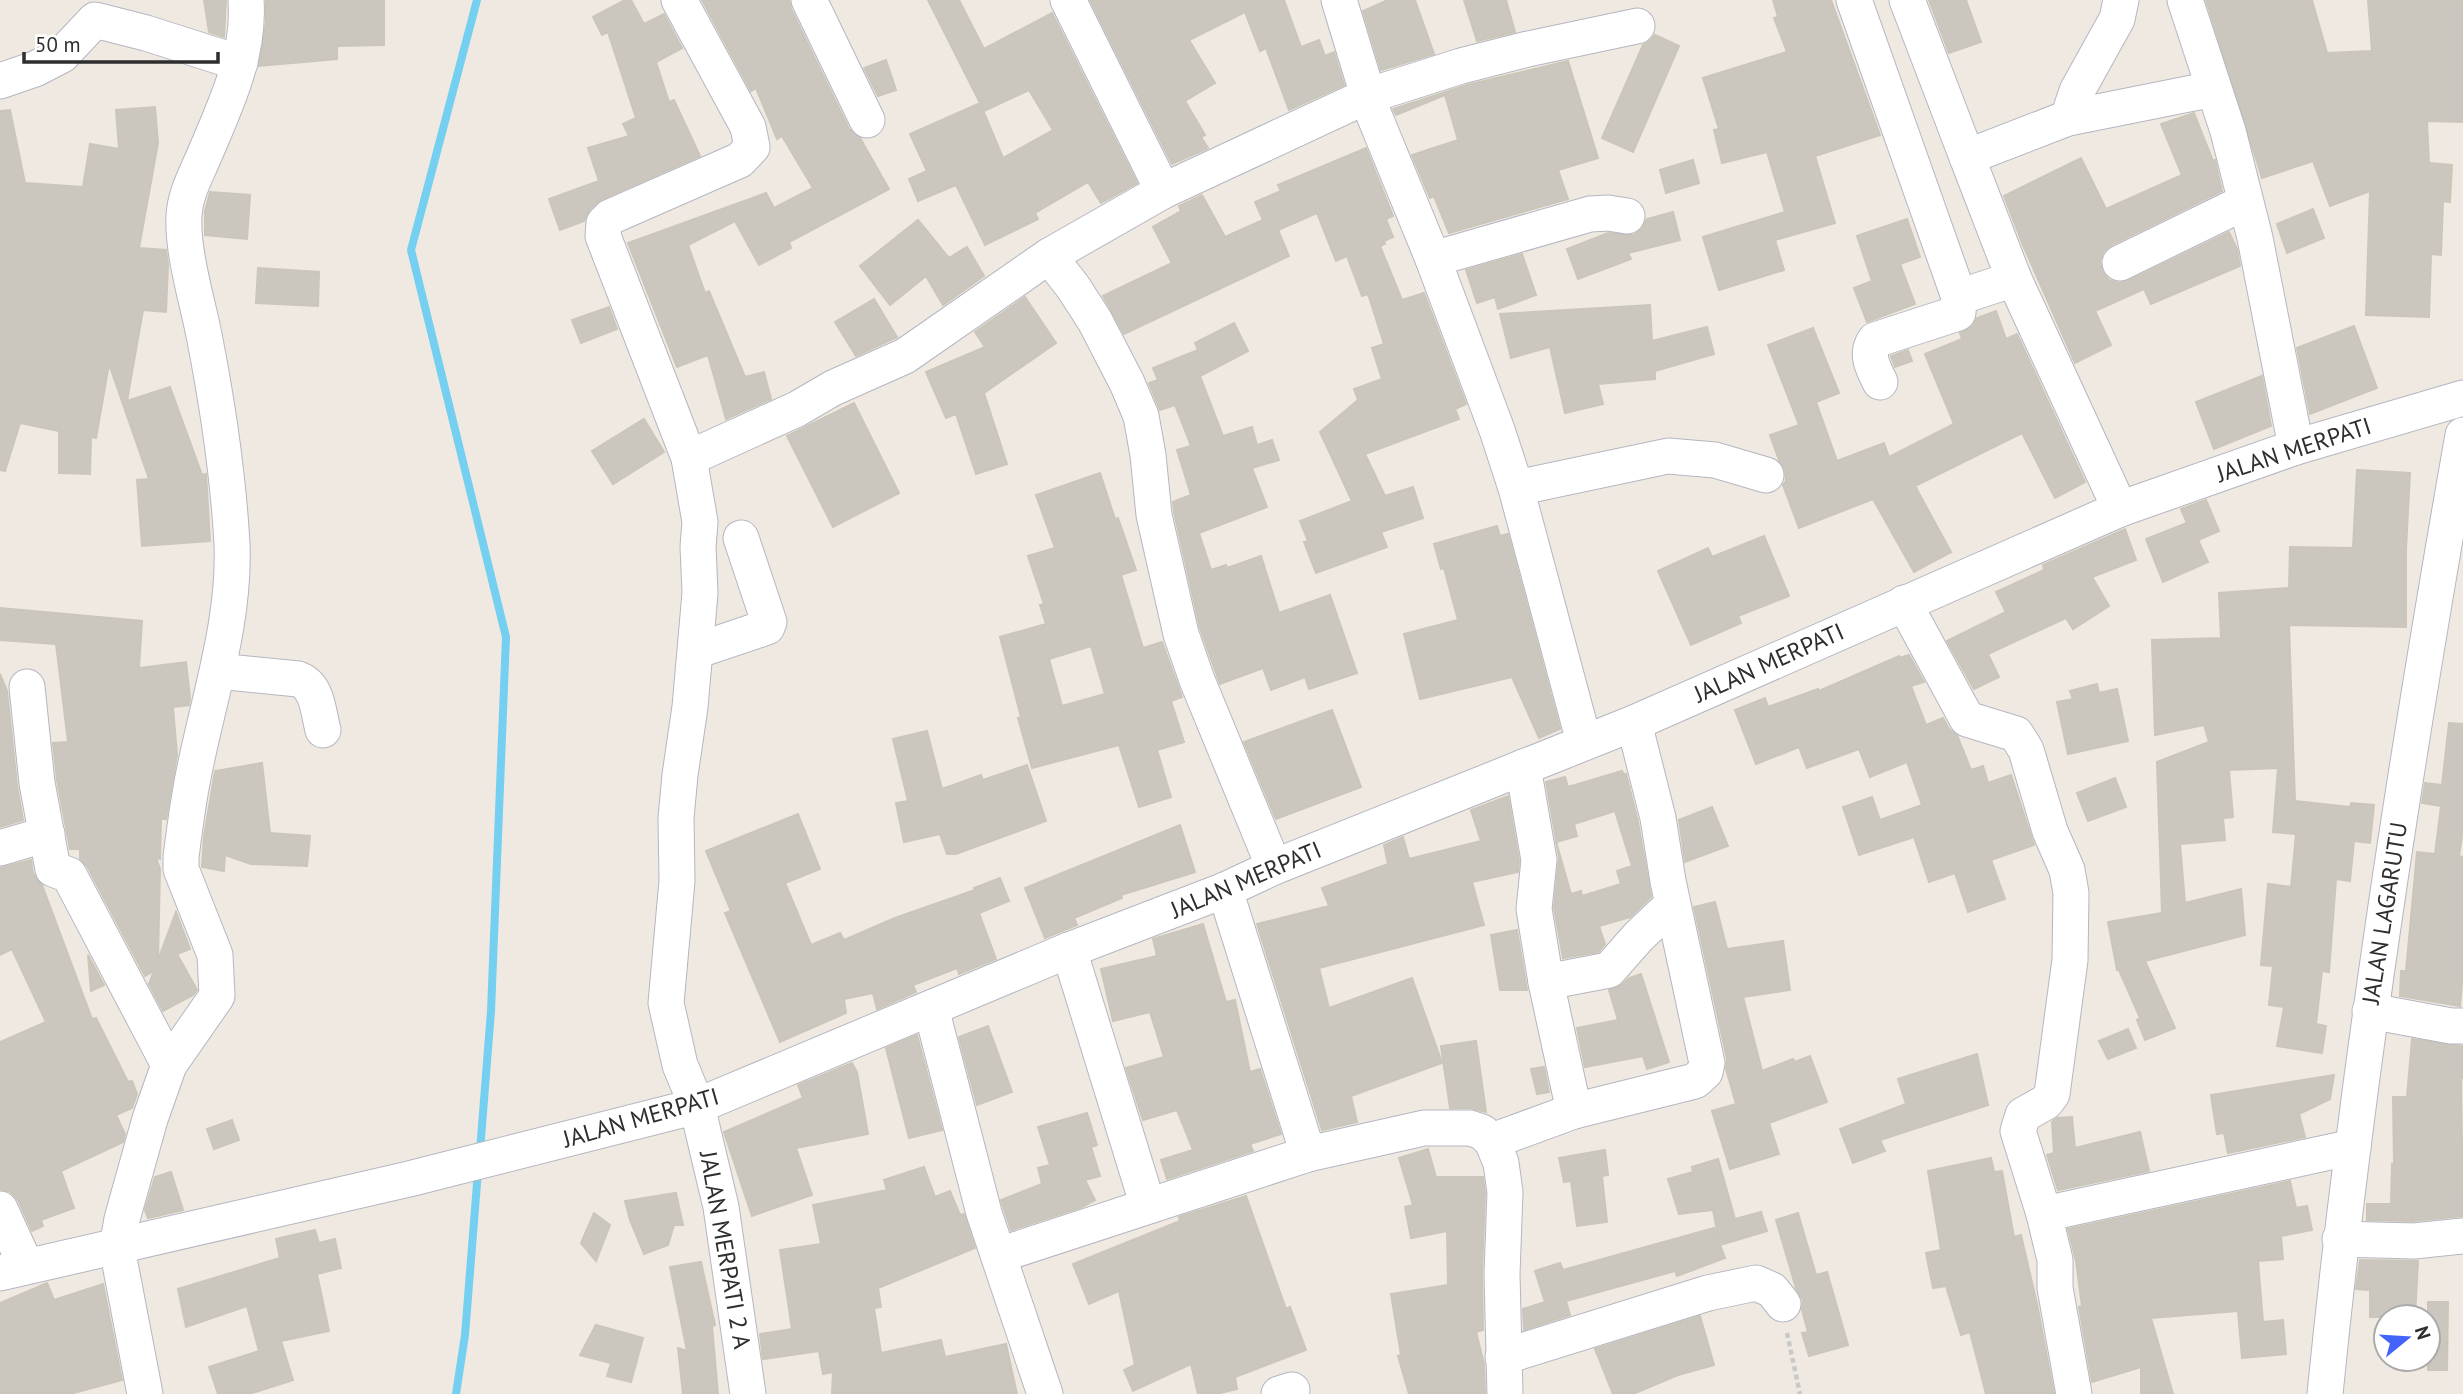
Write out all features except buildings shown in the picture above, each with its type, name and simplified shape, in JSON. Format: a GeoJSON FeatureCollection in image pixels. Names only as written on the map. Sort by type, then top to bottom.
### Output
{"type":"FeatureCollection","features":[{"type":"Feature","properties":{"kind":"street"},"geometry":{"type":"LineString","coordinates":[[145,1394],[117,1248],[129,1191],[169,1066],[217,996],[215,955],[181,869],[184,826],[218,671],[232,549],[228,478],[216,394],[184,220],[185,201],[222,115],[240,64],[247,30],[246,0]]}},
{"type":"Feature","properties":{"kind":"street","name":"JALAN MERPATI 2 A"},"geometry":{"type":"LineString","coordinates":[[679,0],[748,127],[752,148],[740,160],[610,216],[604,223],[603,230],[626,298],[689,458],[700,522],[700,593],[696,651],[676,818],[677,881],[666,1003],[680,1065],[697,1107],[722,1206],[748,1394]]}},
{"type":"Feature","properties":{"kind":"street"},"geometry":{"type":"LineString","coordinates":[[809,0],[867,120]]}},
{"type":"Feature","properties":{"kind":"street"},"geometry":{"type":"LineString","coordinates":[[1068,0],[1163,191]]}},
{"type":"Feature","properties":{"kind":"street"},"geometry":{"type":"LineString","coordinates":[[1339,0],[1367,96],[1433,259],[1497,430],[1516,488],[1584,742]]}},
{"type":"Feature","properties":{"kind":"street"},"geometry":{"type":"LineString","coordinates":[[1854,0],[1959,297],[1958,313],[1875,340],[1870,347],[1871,363],[1880,382]]}},
{"type":"Feature","properties":{"kind":"street"},"geometry":{"type":"LineString","coordinates":[[1907,0],[2014,279],[2120,509]]}},
{"type":"Feature","properties":{"kind":"street"},"geometry":{"type":"LineString","coordinates":[[2068,118],[2077,92],[2118,19],[2120,0]]}},
{"type":"Feature","properties":{"kind":"street"},"geometry":{"type":"LineString","coordinates":[[2185,0],[2228,131],[2255,237],[2296,447]]}},
{"type":"Feature","properties":{"kind":"street"},"geometry":{"type":"LineString","coordinates":[[0,81],[35,69],[62,55],[98,10],[146,33],[240,64]]}},
{"type":"Feature","properties":{"kind":"street"},"geometry":{"type":"LineString","coordinates":[[689,458],[788,414],[833,388],[905,356],[1049,256],[1163,191],[1367,96],[1461,66],[1637,26]]}},
{"type":"Feature","properties":{"kind":"street"},"geometry":{"type":"LineString","coordinates":[[1967,158],[2068,118],[2213,89]]}},
{"type":"Feature","properties":{"kind":"street"},"geometry":{"type":"LineString","coordinates":[[2120,262],[2245,202]]}},
{"type":"Feature","properties":{"kind":"street"},"geometry":{"type":"LineString","coordinates":[[1433,259],[1590,214],[1627,216]]}},
{"type":"Feature","properties":{"kind":"street"},"geometry":{"type":"LineString","coordinates":[[1049,256],[1096,321],[1141,416],[1154,515],[1181,634],[1197,680],[1274,867]]}},
{"type":"Feature","properties":{"kind":"street"},"geometry":{"type":"LineString","coordinates":[[1959,297],[2014,279]]}},
{"type":"Feature","properties":{"kind":"street","name":"JALAN MERPATI"},"geometry":{"type":"LineString","coordinates":[[13,1270],[408,1179],[697,1107],[1069,950],[1226,890],[1274,867],[1634,723],[2120,509],[2296,447],[2463,398]]}},
{"type":"Feature","properties":{"kind":"street","name":"JALAN LAGARUTU"},"geometry":{"type":"LineString","coordinates":[[2325,1394],[2340,1239],[2382,923],[2463,435]]}},
{"type":"Feature","properties":{"kind":"street"},"geometry":{"type":"LineString","coordinates":[[1516,488],[1668,456],[1715,460],[1766,475]]}},
{"type":"Feature","properties":{"kind":"street"},"geometry":{"type":"LineString","coordinates":[[696,651],[767,627],[769,622],[741,538]]}},
{"type":"Feature","properties":{"kind":"street"},"geometry":{"type":"LineString","coordinates":[[1904,603],[1967,719],[2016,734],[2026,750],[2050,831],[2067,870],[2071,893],[2070,960],[2052,1094],[2046,1102],[2023,1115],[2018,1131],[2044,1214],[2055,1260],[2055,1288],[2074,1394]]}},
{"type":"Feature","properties":{"kind":"street"},"geometry":{"type":"LineString","coordinates":[[218,671],[307,682],[313,690],[323,730]]}},
{"type":"Feature","properties":{"kind":"street"},"geometry":{"type":"LineString","coordinates":[[27,687],[37,783],[52,869],[69,875],[169,1066]]}},
{"type":"Feature","properties":{"kind":"street"},"geometry":{"type":"LineString","coordinates":[[1492,1141],[1574,1111],[1695,1081],[1705,1072],[1707,1063],[1672,905],[1658,818],[1634,723]]}},
{"type":"Feature","properties":{"kind":"street"},"geometry":{"type":"LineString","coordinates":[[1523,767],[1539,860],[1534,909],[1546,982],[1574,1111]]}},
{"type":"Feature","properties":{"kind":"street"},"geometry":{"type":"LineString","coordinates":[[0,848],[47,834]]}},
{"type":"Feature","properties":{"kind":"street"},"geometry":{"type":"LineString","coordinates":[[1226,890],[1308,1154]]}},
{"type":"Feature","properties":{"kind":"street"},"geometry":{"type":"LineString","coordinates":[[1546,982],[1609,970],[1639,936],[1672,905]]}},
{"type":"Feature","properties":{"kind":"street"},"geometry":{"type":"LineString","coordinates":[[1069,950],[1149,1206]]}},
{"type":"Feature","properties":{"kind":"street"},"geometry":{"type":"LineString","coordinates":[[930,1008],[984,1213],[1045,1394]]}},
{"type":"Feature","properties":{"kind":"street"},"geometry":{"type":"LineString","coordinates":[[2370,1011],[2463,1026]]}},
{"type":"Feature","properties":{"kind":"street"},"geometry":{"type":"LineString","coordinates":[[999,1255],[1308,1154],[1424,1128],[1471,1128],[1482,1132],[1492,1141],[1501,1163],[1505,1192],[1502,1274],[1505,1394]]}},
{"type":"Feature","properties":{"kind":"street"},"geometry":{"type":"LineString","coordinates":[[2044,1214],[2353,1147]]}},
{"type":"Feature","properties":{"kind":"street"},"geometry":{"type":"LineString","coordinates":[[0,1209],[13,1270]]}},
{"type":"Feature","properties":{"kind":"street"},"geometry":{"type":"LineString","coordinates":[[2340,1239],[2414,1241],[2463,1236]]}},
{"type":"Feature","properties":{"kind":"street"},"geometry":{"type":"LineString","coordinates":[[1503,1357],[1708,1293],[1756,1283],[1772,1290],[1783,1304]]}},
{"type":"Feature","properties":{"kind":"path"},"geometry":{"type":"LineString","coordinates":[[1783,1304],[1788,1346],[1800,1394]]}},
{"type":"Feature","properties":{"kind":"waterway"},"geometry":{"type":"LineString","coordinates":[[477,0],[411,250],[506,637],[491,1011],[480,1151]]}},
{"type":"Feature","properties":{"kind":"waterway"},"geometry":{"type":"LineString","coordinates":[[456,1394],[465,1335],[478,1171]]}}]}
